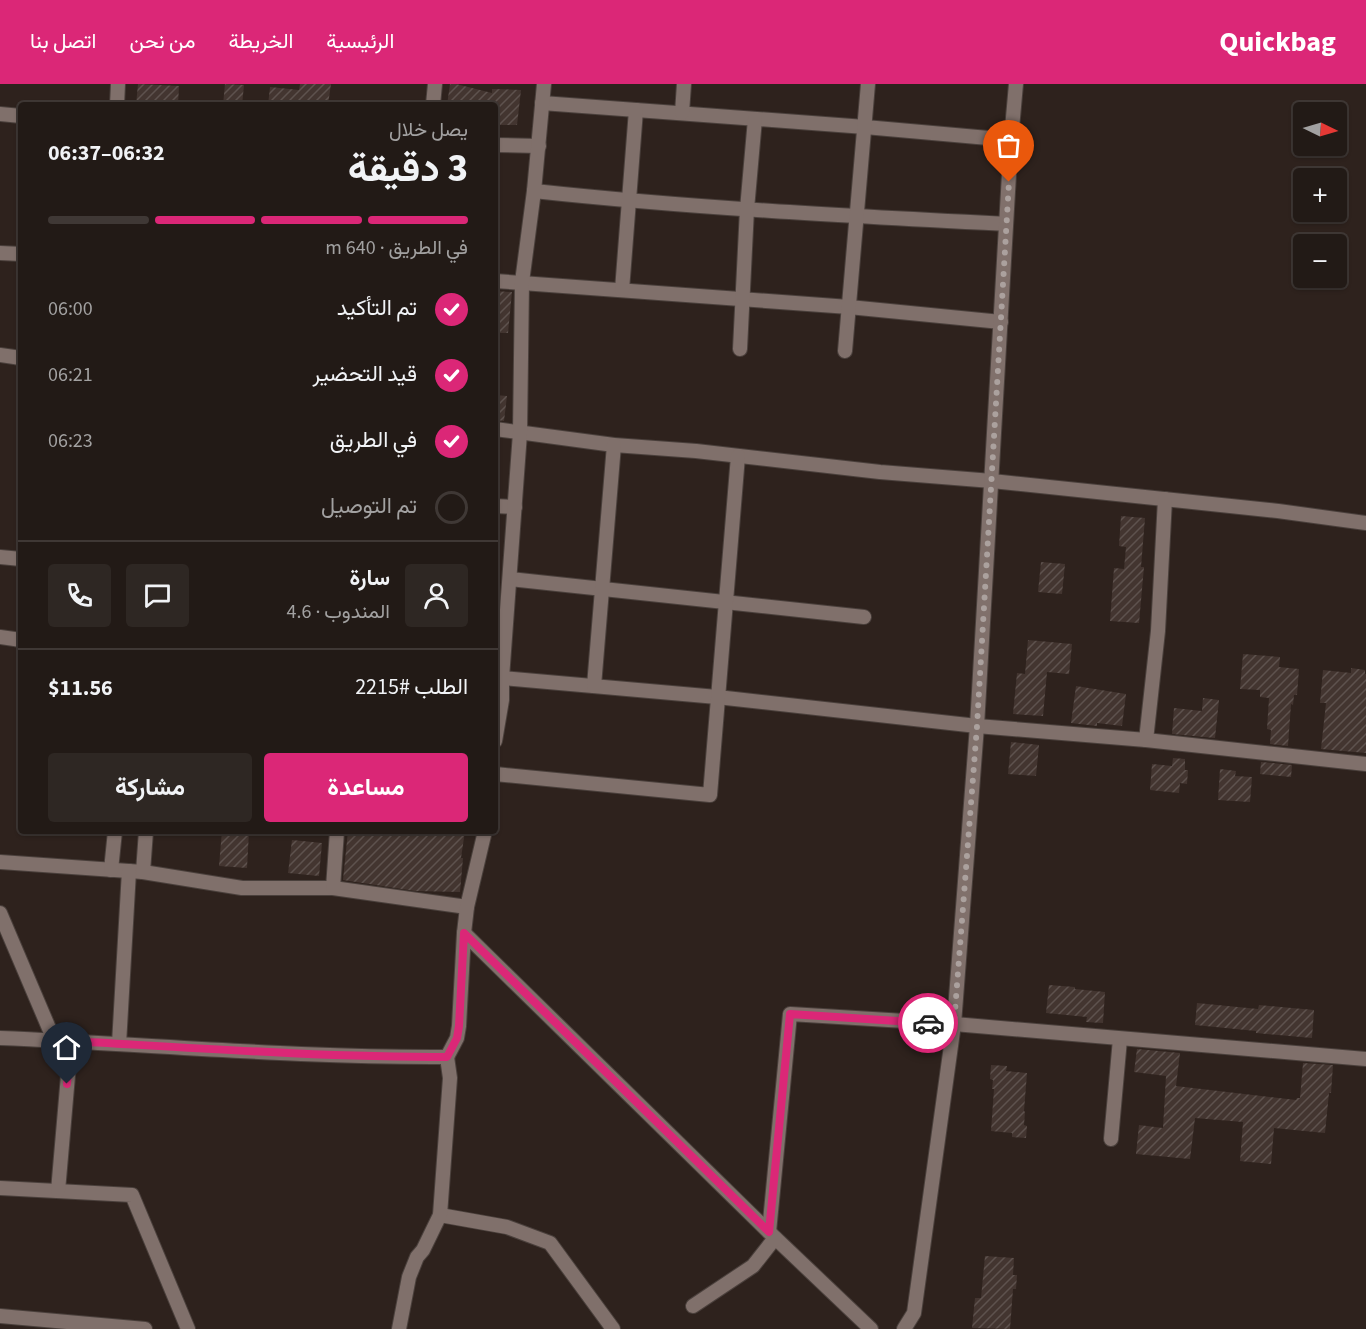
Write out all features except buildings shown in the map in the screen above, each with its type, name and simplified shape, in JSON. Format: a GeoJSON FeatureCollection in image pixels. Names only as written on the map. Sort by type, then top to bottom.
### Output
{"type":"FeatureCollection","features":[{"type":"Feature","properties":{"kind":"street"},"geometry":{"type":"LineString","coordinates":[[117,102],[118,84]]}},
{"type":"Feature","properties":{"kind":"street"},"geometry":{"type":"LineString","coordinates":[[433,102],[435,84]]}},
{"type":"Feature","properties":{"kind":"street"},"geometry":{"type":"LineString","coordinates":[[498,700],[502,678],[502,597],[510,579],[520,432],[522,282],[539,146],[544,84]]}},
{"type":"Feature","properties":{"kind":"street"},"geometry":{"type":"LineString","coordinates":[[682,113],[684,84]]}},
{"type":"Feature","properties":{"kind":"street"},"geometry":{"type":"LineString","coordinates":[[845,351],[868,84]]}},
{"type":"Feature","properties":{"kind":"street"},"geometry":{"type":"LineString","coordinates":[[904,1329],[914,1313],[954,1024],[977,726],[1016,84]]}},
{"type":"Feature","properties":{"kind":"street"},"geometry":{"type":"LineString","coordinates":[[542,103],[865,127],[1011,141]]}},
{"type":"Feature","properties":{"kind":"street"},"geometry":{"type":"LineString","coordinates":[[622,290],[636,110]]}},
{"type":"Feature","properties":{"kind":"street"},"geometry":{"type":"LineString","coordinates":[[0,114],[18,116]]}},
{"type":"Feature","properties":{"kind":"street"},"geometry":{"type":"LineString","coordinates":[[740,350],[747,209],[755,119]]}},
{"type":"Feature","properties":{"kind":"street"},"geometry":{"type":"LineString","coordinates":[[498,145],[539,146]]}},
{"type":"Feature","properties":{"kind":"street"},"geometry":{"type":"LineString","coordinates":[[534,190],[628,201],[857,217],[1006,224]]}},
{"type":"Feature","properties":{"kind":"street"},"geometry":{"type":"LineString","coordinates":[[0,253],[18,254]]}},
{"type":"Feature","properties":{"kind":"street"},"geometry":{"type":"LineString","coordinates":[[498,281],[1001,322]]}},
{"type":"Feature","properties":{"kind":"street"},"geometry":{"type":"LineString","coordinates":[[0,355],[18,358]]}},
{"type":"Feature","properties":{"kind":"street"},"geometry":{"type":"LineString","coordinates":[[498,429],[614,445],[696,451],[880,472],[992,481],[1278,511],[1366,523]]}},
{"type":"Feature","properties":{"kind":"street"},"geometry":{"type":"LineString","coordinates":[[594,686],[614,445]]}},
{"type":"Feature","properties":{"kind":"street"},"geometry":{"type":"LineString","coordinates":[[498,774],[710,795],[738,456]]}},
{"type":"Feature","properties":{"kind":"street"},"geometry":{"type":"LineString","coordinates":[[1146,740],[1158,631],[1165,499]]}},
{"type":"Feature","properties":{"kind":"street"},"geometry":{"type":"LineString","coordinates":[[498,506],[515,507]]}},
{"type":"Feature","properties":{"kind":"street"},"geometry":{"type":"LineString","coordinates":[[0,557],[18,559]]}},
{"type":"Feature","properties":{"kind":"street"},"geometry":{"type":"LineString","coordinates":[[510,579],[864,617]]}},
{"type":"Feature","properties":{"kind":"street"},"geometry":{"type":"LineString","coordinates":[[0,637],[18,640]]}},
{"type":"Feature","properties":{"kind":"street"},"geometry":{"type":"LineString","coordinates":[[502,678],[717,696],[977,726],[1146,740],[1366,764]]}},
{"type":"Feature","properties":{"kind":"street"},"geometry":{"type":"LineString","coordinates":[[111,870],[115,834]]}},
{"type":"Feature","properties":{"kind":"street"},"geometry":{"type":"LineString","coordinates":[[119,1044],[136,872],[145,834]]}},
{"type":"Feature","properties":{"kind":"street"},"geometry":{"type":"LineString","coordinates":[[333,888],[337,834]]}},
{"type":"Feature","properties":{"kind":"street"},"geometry":{"type":"LineString","coordinates":[[399,1329],[409,1277],[440,1215],[450,1078],[447,1057],[457,1038],[467,907],[484,834]]}},
{"type":"Feature","properties":{"kind":"street"},"geometry":{"type":"LineString","coordinates":[[0,862],[136,872],[242,888],[333,888],[467,907]]}},
{"type":"Feature","properties":{"kind":"street"},"geometry":{"type":"LineString","coordinates":[[1,916],[54,1040]]}},
{"type":"Feature","properties":{"kind":"street"},"geometry":{"type":"LineString","coordinates":[[464,933],[871,1329]]}},
{"type":"Feature","properties":{"kind":"street"},"geometry":{"type":"LineString","coordinates":[[693,1306],[753,1266],[772,1235],[790,1014],[954,1024],[1366,1059]]}},
{"type":"Feature","properties":{"kind":"street"},"geometry":{"type":"LineString","coordinates":[[0,1038],[391,1058],[447,1057]]}},
{"type":"Feature","properties":{"kind":"street"},"geometry":{"type":"LineString","coordinates":[[1110,1139],[1120,1039]]}},
{"type":"Feature","properties":{"kind":"street"},"geometry":{"type":"LineString","coordinates":[[58,1191],[71,1041]]}},
{"type":"Feature","properties":{"kind":"street"},"geometry":{"type":"LineString","coordinates":[[0,1188],[132,1195],[188,1329]]}},
{"type":"Feature","properties":{"kind":"street"},"geometry":{"type":"LineString","coordinates":[[440,1215],[507,1227],[550,1243],[613,1329]]}},
{"type":"Feature","properties":{"kind":"street"},"geometry":{"type":"LineString","coordinates":[[0,1316],[145,1329]]}},
{"type":"Feature","properties":{"kind":"way so far"},"geometry":{"type":"LineString","coordinates":[[928,1023],[954,1024],[977,726],[1009,182]]}},
{"type":"Feature","properties":{"kind":"route"},"geometry":{"type":"LineString","coordinates":[[67,1084],[71,1041],[391,1058],[447,1057],[457,1038],[459,1026],[464,933],[769,1232],[790,1014],[928,1023]]}}]}
